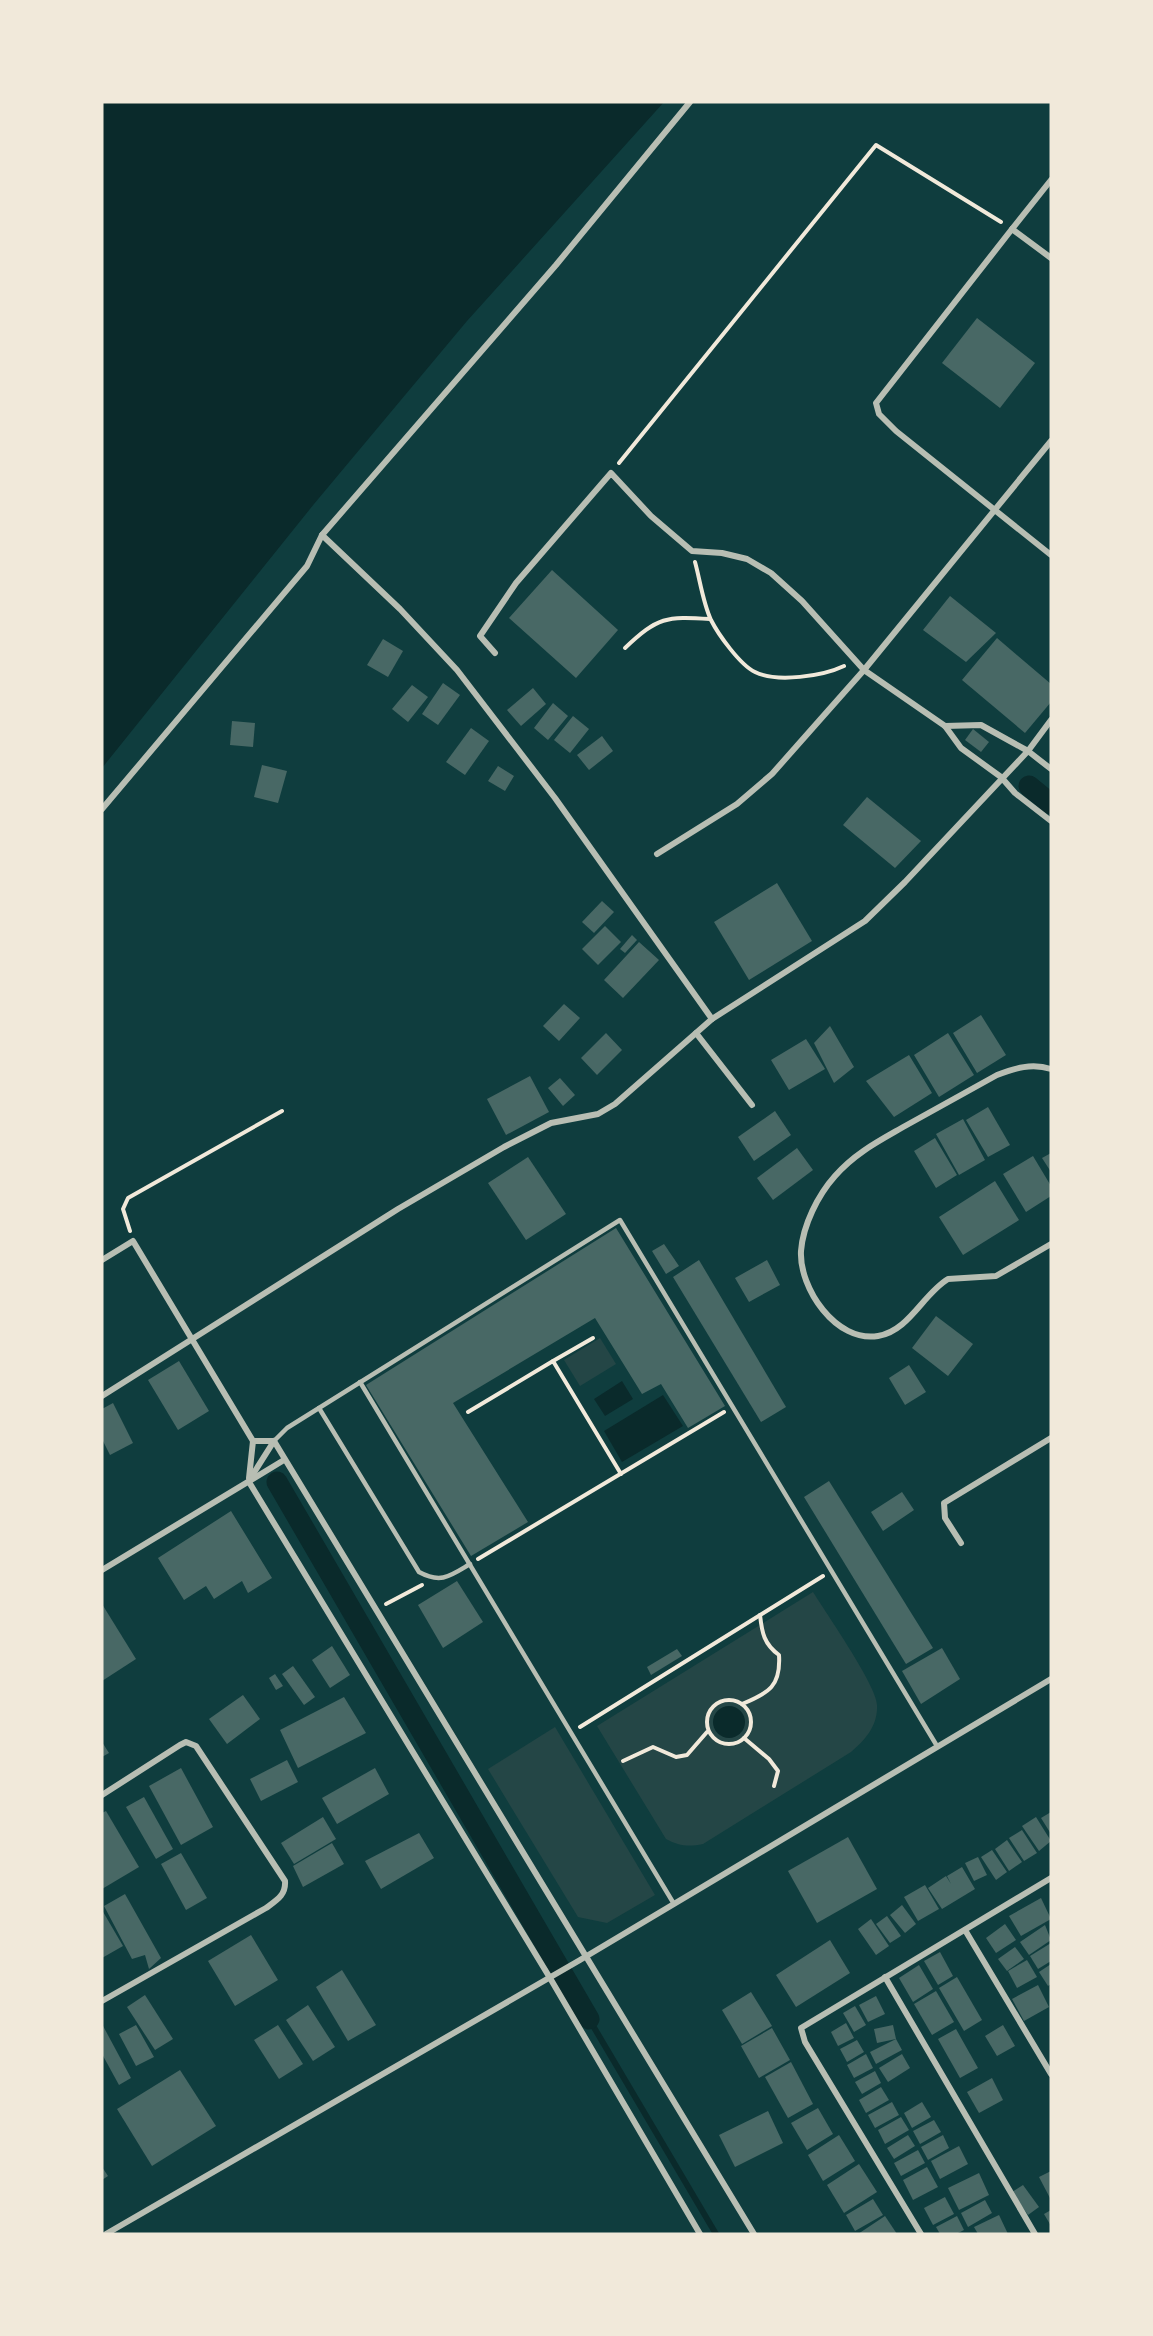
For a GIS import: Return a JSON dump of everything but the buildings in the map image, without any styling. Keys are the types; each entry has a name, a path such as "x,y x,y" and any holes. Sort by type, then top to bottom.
{"street":[{"path":"102,809 307,566 322,535 556,265 690,102"},
{"path":"1051,180 876,402 879,414 891,427 994,512 1051,555"},
{"path":"1012,229 1051,258"},
{"path":"657,854 737,804 772,774 864,670 1051,441"},
{"path":"495,653 480,636 516,583 610,473 651,516 692,551 722,554 747,560 771,573 802,601 864,670 945,726 961,748 1001,777 1015,793 1051,821"},
{"path":"322,535 400,609 457,670 555,798 712,1019"},
{"path":"102,1396 398,1209 504,1147 551,1123 598,1114 635,1088 712,1019 865,921 906,882 1001,777 1028,751 1051,720"},
{"path":"945,726 981,725 1028,751 1051,770"},
{"path":"696,1033 752,1105"},
{"path":"1051,1069 1035,1065 997,1075 866,1148 844,1166 821,1197 811,1216 801,1249 801,1264 819,1303 831,1319 851,1333 879,1336 894,1330 948,1279 981,1279 996,1276 1051,1244"},
{"path":"102,1260 133,1241 194,1339 253,1441 249,1482 553,1976 700,2234"},
{"path":"961,1543 945,1518 944,1503 1051,1438"},
{"path":"253,1441 274,1441"},
{"path":"274,1441 582,1958 754,2234"},
{"path":"249,1482 274,1441"},
{"path":"102,1570 285,1460"},
{"path":"106,2234 468,2022 553,1976 1051,1679"},
{"path":"102,1795 186,1742 196,1746 285,1881 282,1895 266,1908 102,2001"},
{"path":"921,2234 800,2032 804,2025 1051,1878"},
{"path":"965,1930 1051,2074"},
{"path":"885,1977 1035,2234"}],"lane":[{"path":"274,1441 287,1428 620,1220 937,1746"},
{"path":"360,1382 674,1904"},
{"path":"319,1408 419,1572 432,1579 448,1577 470,1564"}],"path":[{"path":"610,473 876,145 1012,229"},
{"path":"692,551 710,619 732,650 755,672 790,678 826,674 856,661"},
{"path":"625,648 648,627 673,616 710,619"},
{"path":"133,1241 123,1209 128,1198 282,1111"},
{"path":"468,1412 592,1338"},
{"path":"553,1361 621,1474"},
{"path":"470,1564 733,1406"},
{"path":"571,1732 832,1571"},
{"path":"375,1611 432,1579"},
{"path":"742,1704 773,1687 780,1672 779,1655 768,1647 762,1635 760,1615"},
{"path":"732,1699 742,1704 751,1713 752,1720 752,1727 744,1738 735,1744 724,1744 714,1740 707,1732 706,1721 712,1708 721,1701 732,1699"},
{"path":"623,1761 653,1747 676,1757 687,1755 707,1732"},
{"path":"744,1738 756,1751 769,1759 778,1771 774,1786"}],"shaded area":[{"path":"102,102 664,102 467,321 314,504 102,768"},
{"path":"600,1338 616,1364 580,1386 564,1360"},
{"path":"622,1381 633,1399 605,1416 594,1399"},
{"path":"663,1395 683,1426 622,1462 604,1431"},
{"path":"813,1592 860,1666 875,1696 877,1713 870,1732 851,1752 703,1844 684,1845 666,1839 597,1726"},
{"path":"729,1706 741,1710 745,1722 741,1734 729,1738 717,1734 713,1722 717,1710"},
{"path":"555,1727 655,1895 607,1923 578,1917 488,1769"}],"waterway":[{"path":"1029,786 1051,804"},
{"path":"277,1482 589,2019"},
{"path":"589,2019 716,2234"}]}
